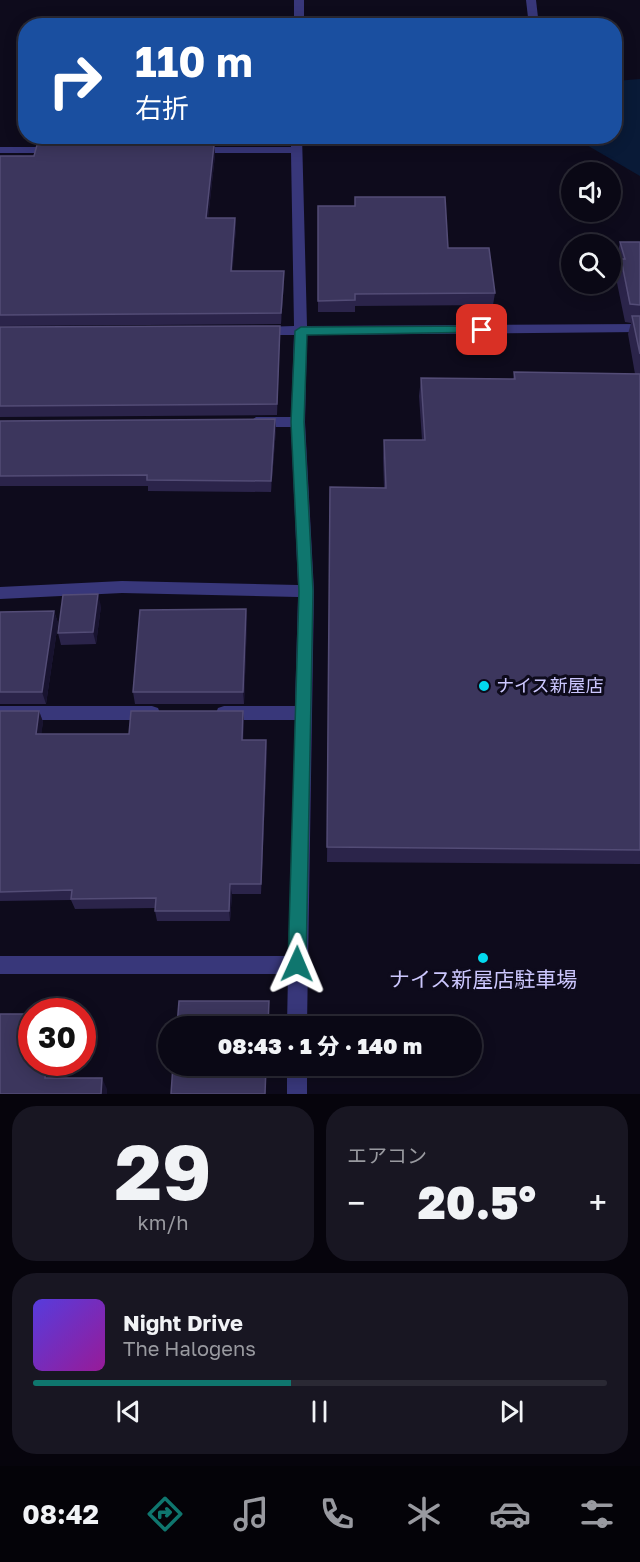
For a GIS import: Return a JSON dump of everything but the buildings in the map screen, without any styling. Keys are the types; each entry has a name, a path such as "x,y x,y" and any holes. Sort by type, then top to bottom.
{"street":[{"path":"299,0 299,18"},
{"path":"531,0 533,18"},
{"path":"296,144 301,331 298,422 306,591 297,1016"},
{"path":"0,150 71,150"},
{"path":"177,150 296,150"},
{"path":"243,331 640,328"},
{"path":"238,423 298,422"},
{"path":"0,592 122,587 306,591"},
{"path":"0,713 174,713"},
{"path":"209,713 302,713"},
{"path":"0,965 297,964"},
{"path":"297,1076 297,1094"}],"water":[{"path":"640,79 640,176 621,165 621,162 616,162 585,144 622,144 622,80"}],"place":[{"name":"ナイス新屋店","path":"484,686"},
{"name":"ナイス新屋店駐車場","path":"483,958"}],"route":[{"path":"297,964 306,591 298,422 301,331 482,330"}]}
